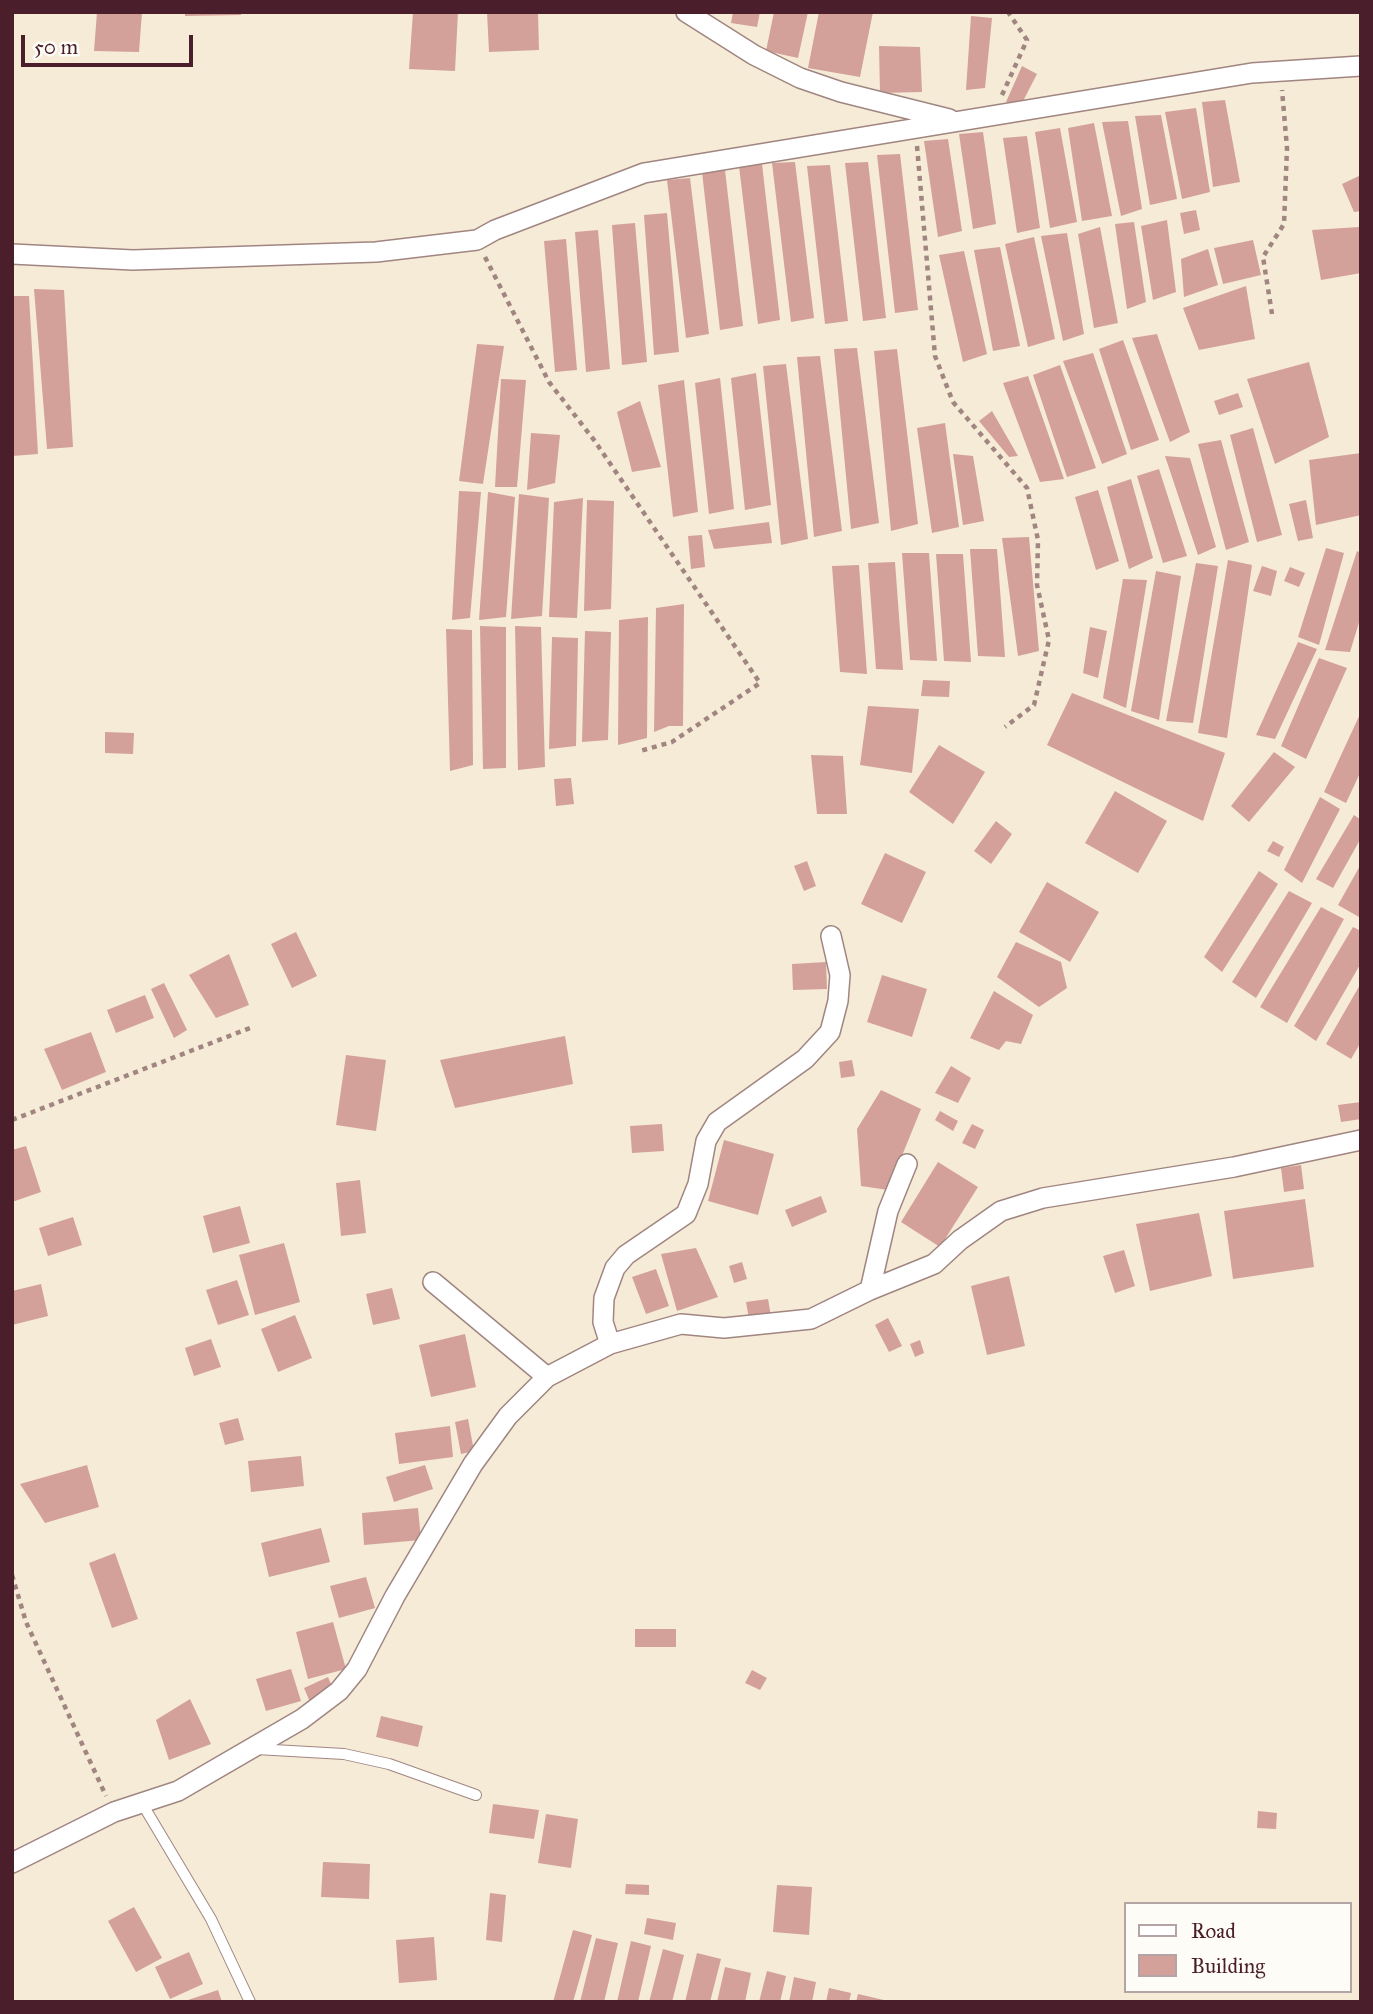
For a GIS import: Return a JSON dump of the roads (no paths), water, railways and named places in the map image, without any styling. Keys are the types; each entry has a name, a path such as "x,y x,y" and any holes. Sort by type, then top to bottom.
{"street":[{"path":"686,12 754,55 800,78 841,92 960,121"},
{"path":"12,254 133,260 376,252 477,240 495,230 644,173 1252,73 1361,66"},
{"path":"610,1344 603,1322 604,1298 615,1268 626,1255 686,1213 698,1184 706,1140 717,1122 806,1059 830,1032 838,1001 840,975 831,936"},
{"path":"12,1863 114,1812 143,1805 178,1791 302,1719 340,1692 357,1670 395,1596 472,1464 508,1416 547,1377 610,1344 681,1324 724,1328 811,1319 870,1290 934,1264 960,1240 1001,1211 1043,1198 1234,1167 1361,1140"},
{"path":"870,1290 888,1211 907,1164"},
{"path":"433,1282 547,1377"}],"lane":[{"path":"251,1749 309,1751 378,1761 434,1777 477,1795"},
{"path":"143,1805 211,1919 250,2002"}]}
